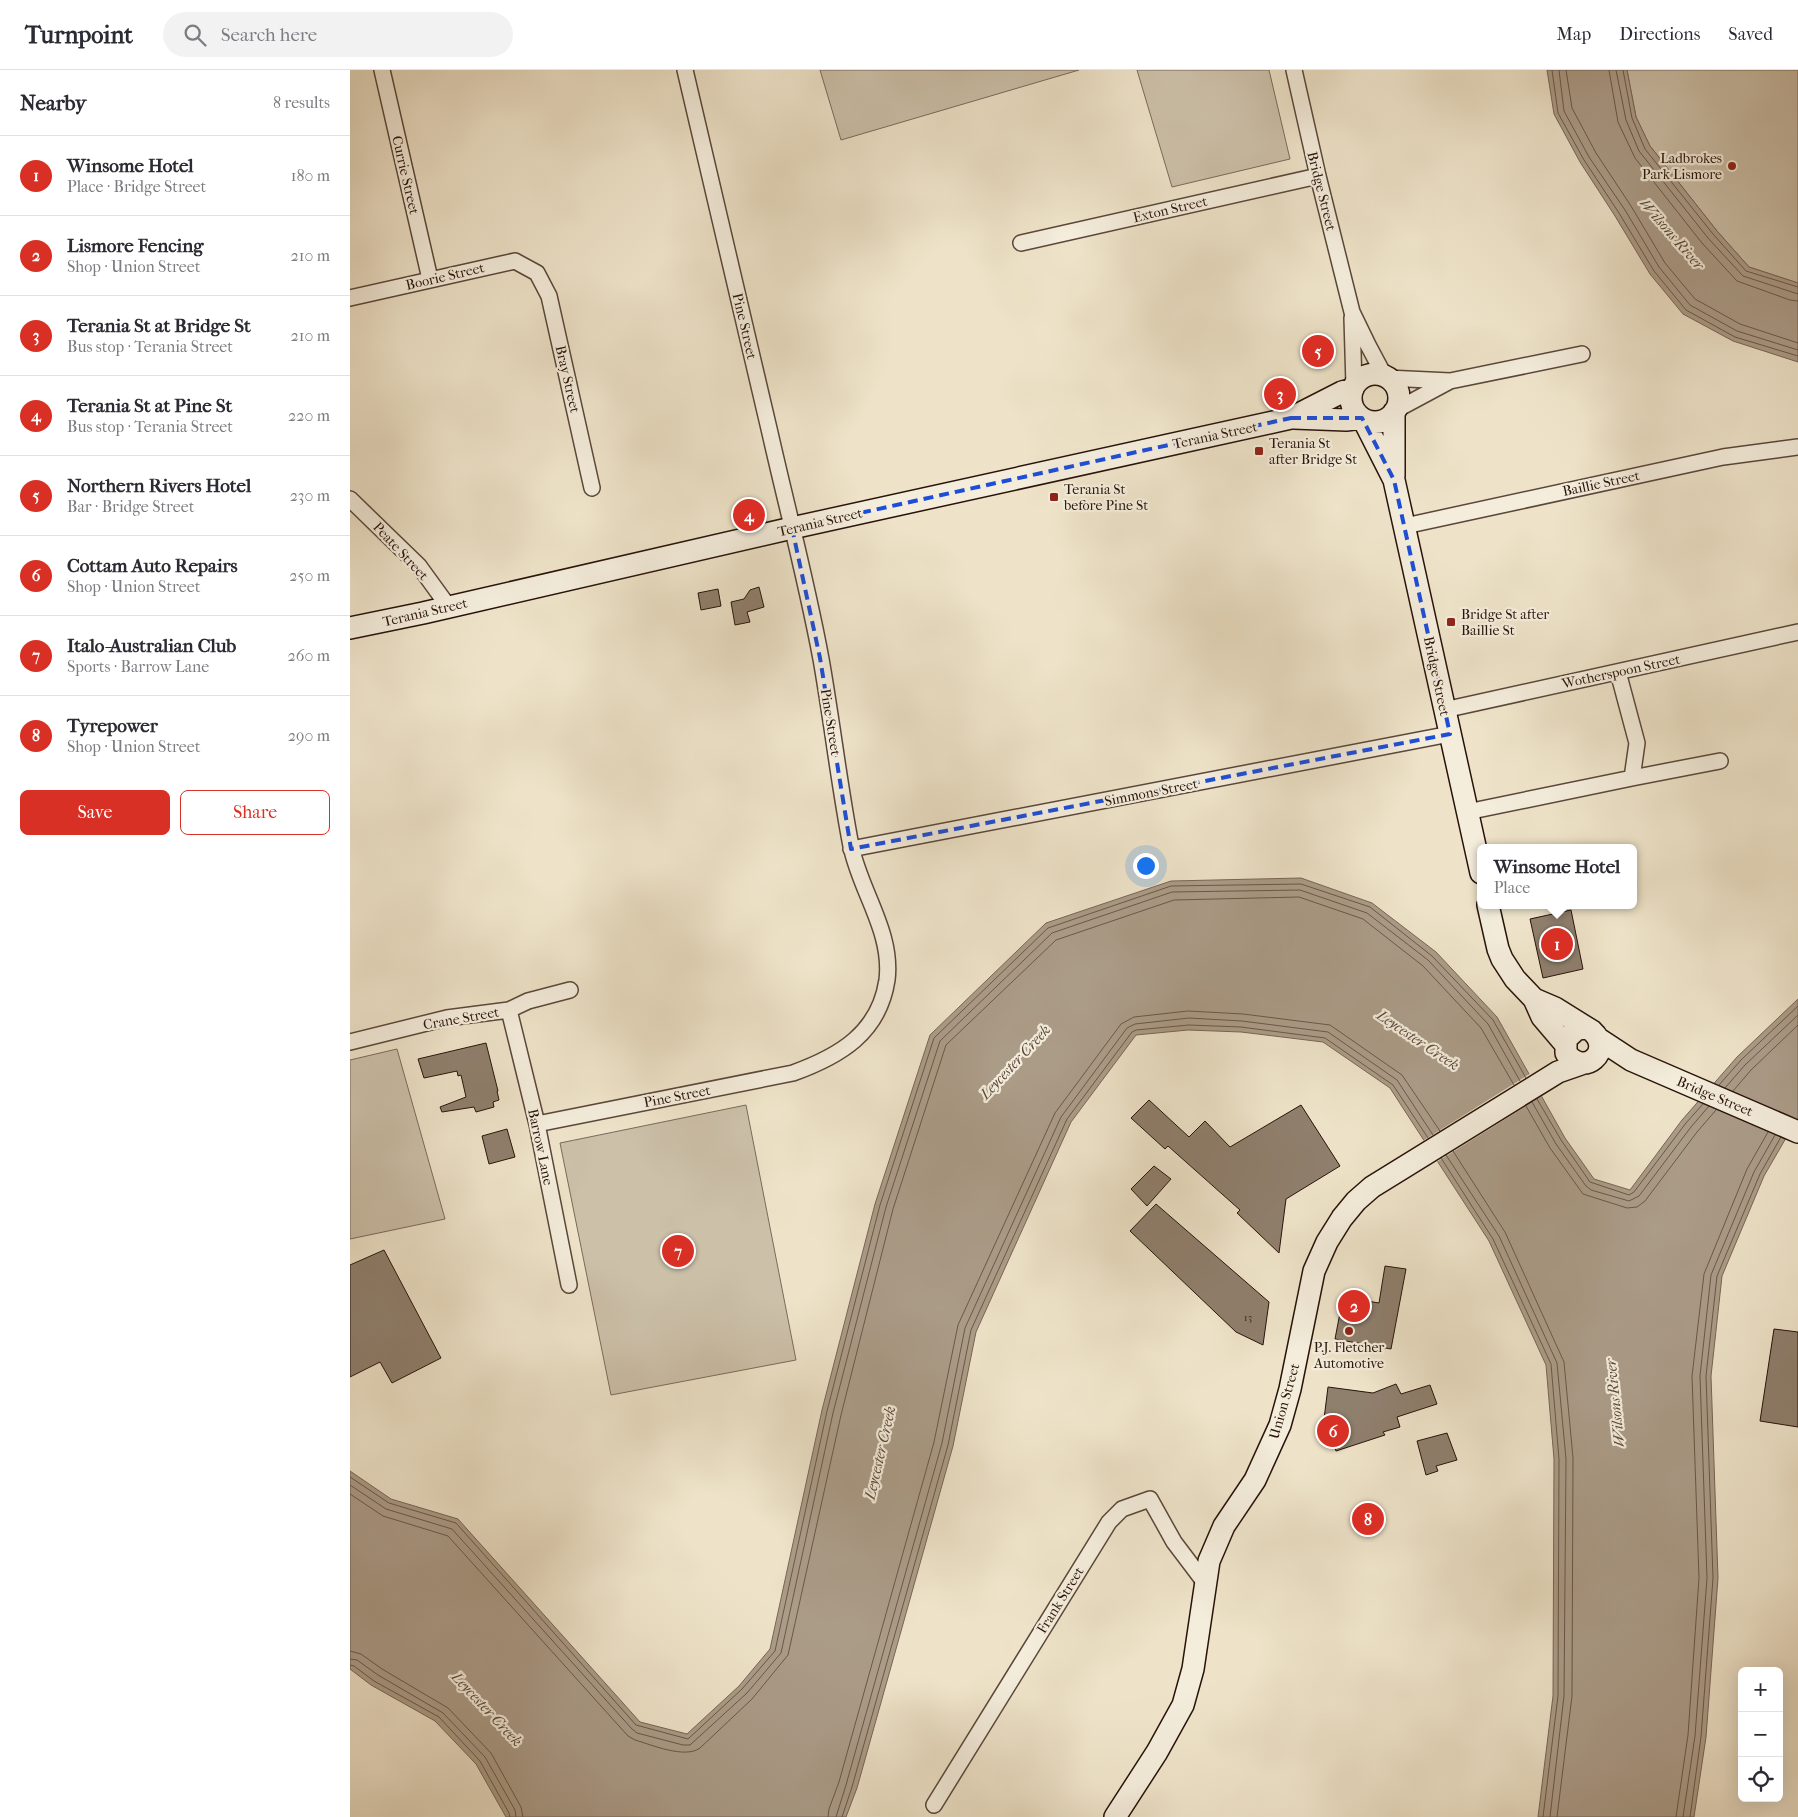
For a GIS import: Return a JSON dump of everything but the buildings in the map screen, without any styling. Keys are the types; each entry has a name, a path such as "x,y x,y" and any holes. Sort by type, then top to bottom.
{"main road":[{"path":"1376,374 1386,377 1397,390 1399,400 1395,411 1380,421 1362,419 1354,410 1352,404 1353,388 1367,375 1376,374"},
{"name":"Terania Street","path":"1291,418 1353,388"},
{"name":"Bridge Street","path":"1394,480 1395,411"},
{"name":"Terania Street","path":"350,628 1291,418 1362,419"},
{"name":"Bridge Street","path":"1362,419 1394,480 1477,856"},
{"name":"Bridge Street","path":"1489,909 1502,959 1515,979 1534,999 1542,1017 1577,1055 1631,1060"},
{"name":"Bridge Street","path":"1534,999 1555,1008 1631,1060 1798,1132"},
{"path":"1577,1055 1566,1039 1572,1031 1582,1028 1593,1034"},
{"name":"Union Street","path":"1115,1817 1157,1752 1183,1705 1193,1669 1209,1561 1216,1541 1232,1512 1255,1480 1280,1425 1290,1389 1314,1271 1327,1242 1342,1218 1356,1201 1372,1187 1558,1072 1577,1055 1596,1058 1600,1049 1593,1034"}],"street":[{"name":"Currie Street","path":"382,70 430,280"},
{"name":"Pine Street","path":"537,1124 793,1073 821,1062 849,1045 870,1026 881,1005 887,979 887,949 852,849 820,658 792,528 685,70"},
{"name":"Bridge Street","path":"1294,70 1352,312 1368,346 1386,377"},
{"name":"Exton Street","path":"1021,243 1318,176"},
{"name":"Boorie Street","path":"350,298 515,260 537,273"},
{"name":"Bray Street","path":"537,273 549,296 592,488"},
{"name":"Bridge Street","path":"1352,312 1353,388"},
{"path":"1386,377 1450,381 1582,354"},
{"path":"1395,411 1450,381"},
{"name":"Baillie Street","path":"1405,526 1723,457 1798,447"},
{"name":"Peate Street","path":"350,499 419,566 448,606"},
{"name":"Wotherspoon Street","path":"1444,710 1798,632"},
{"path":"1618,672 1637,743 1632,778"},
{"name":"Simmons Street","path":"852,849 1450,734"},
{"path":"1467,812 1720,761"},
{"name":"Crane Street","path":"350,1042 447,1018 509,1010 528,1001 570,990"},
{"name":"Barrow Lane","path":"509,1010 537,1124 569,1285"},
{"name":"Frank Street","path":"934,1805 1109,1522 1122,1509 1150,1499 1174,1542 1205,1584"}],"highlighted area":[{"path":"1291,418 1362,418 1394,480 1450,734 851,849 820,658 792,528"}],"shaded area":[{"path":"820,70 1079,70 841,140"},
{"path":"1137,70 1269,70 1290,159 1172,187"},
{"name":"Ladbrokes Park Lismore","path":"1627,70 1798,70 1798,283 1749,267 1717,231 1650,146 1636,117"},
{"path":"397,1049 445,1219 350,1239 350,1060"},
{"path":"746,1105 796,1360 611,1395 560,1143"}],"water":[{"name":"Wilsons River","path":"1547,70 1627,70 1636,117 1650,146 1717,231 1749,267 1798,283 1798,362 1733,341 1683,314 1650,274 1580,162 1554,114"},
{"path":"1301,878 1372,903 1436,952 1497,1017 1565,1138 1594,1179 1630,1190 1682,1120 1737,1057 1798,999 1798,1123 1786,1138 1764,1176 1722,1276 1711,1376 1718,1578 1706,1737 1694,1817 1538,1817 1553,1696 1554,1459 1546,1365 1489,1241 1390,1088 1323,1042 1241,1032 1188,1030 1136,1035 1071,1122 976,1332 953,1446 857,1788 846,1817 506,1817 476,1764 435,1721 371,1685 350,1669 350,1471 391,1499 458,1519 640,1722 687,1734 739,1686 770,1649 822,1410 875,1204 930,1035 1046,923 1171,881"}],"pier":[{"path":"1531,1073 1544,1095 1435,1163 1421,1142"}],"place":[{"name":"Ladbrokes Park Lismore","path":"1732,166"},
{"name":"Northern Rivers Hotel","path":"1318,351"},
{"name":"Terania St at Bridge St","path":"1280,394"},
{"name":"Terania St after Bridge St","path":"1259,451"},
{"name":"Terania St before Pine St","path":"1054,497"},
{"name":"Terania St at Pine St","path":"749,515"},
{"name":"Bridge St after Baillie St","path":"1451,622"},
{"name":"Winsome Hotel","path":"1557,944"},
{"name":"Italo-Australian Club","path":"678,1251"},
{"name":"Lismore Fencing","path":"1354,1306"},
{"name":"P.J. Fletcher Automotive","path":"1349,1331"},
{"name":"Cottam Auto Repairs","path":"1333,1431"},
{"name":"Tyrepower","path":"1368,1519"}],"water label":[{"name":"Leycester Creek","path":"1418,1040"},
{"name":"Leycester Creek","path":"1015,1062"},
{"name":"Leycester Creek","path":"880,1453"},
{"name":"Leycester Creek","path":"487,1709"}]}
